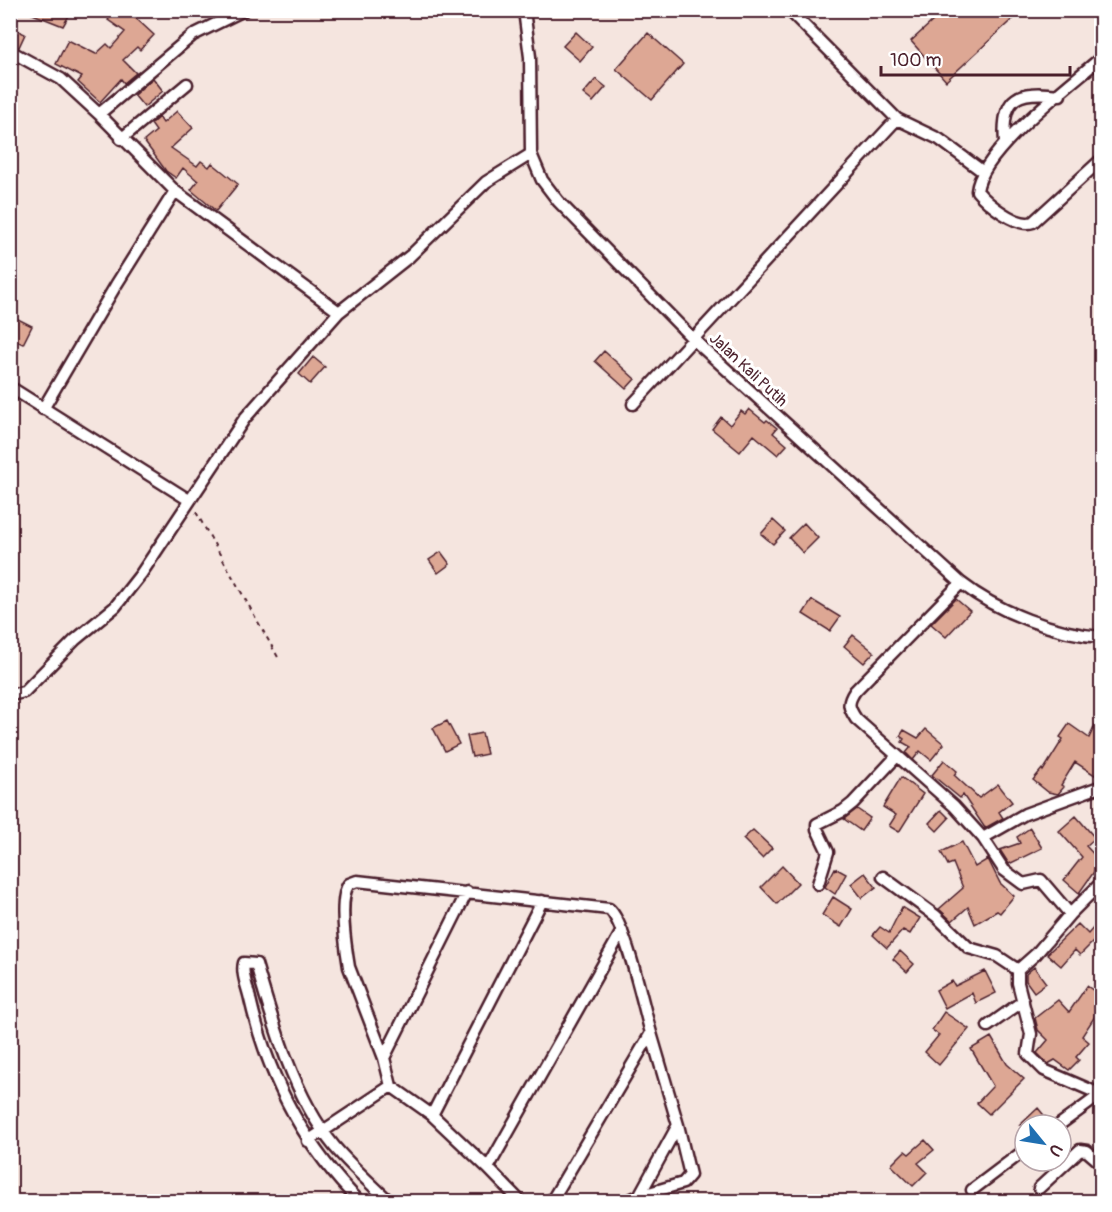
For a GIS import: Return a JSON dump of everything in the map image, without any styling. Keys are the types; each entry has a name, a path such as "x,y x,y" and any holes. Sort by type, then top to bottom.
{"street":[{"path":"99,114 194,35 244,10"},
{"name":"Jalan Kali Putih","path":"524,10 530,57 531,154 542,180 558,201 693,339 961,584 1011,613 1101,638"},
{"path":"789,10 897,119 939,139 982,171"},
{"path":"10,51 61,79 175,191 339,312"},
{"path":"1101,57 1005,142 982,171 977,190 982,197 1017,221 1027,224 1101,159"},
{"path":"122,139 187,84"},
{"path":"1005,142 1006,112 1011,102 1025,93 1060,95"},
{"path":"633,404 897,119"},
{"path":"10,695 24,692 75,640 115,606 141,574 245,418 339,312 410,256 486,182 531,154"},
{"path":"43,409 175,191"},
{"path":"10,387 189,500"},
{"path":"961,584 849,700 849,708 856,719 954,806 983,838 1004,870 1023,884 1041,880 1070,914"},
{"path":"818,884 828,852 817,829 818,824 853,803 897,756"},
{"path":"983,838 1025,814 1101,786"},
{"path":"883,877 936,916 969,948 997,956 1018,970"},
{"path":"521,1202 489,1168 432,1115 391,1086 384,1058 349,967 345,940 345,888 357,881 609,909 615,914 622,931 678,1125 690,1175 683,1183 625,1202"},
{"path":"1101,882 1018,970 1018,983 1031,1034 1027,1048 1032,1060 1044,1070 1101,1095"},
{"path":"384,1058 467,892"},
{"path":"432,1115 542,901"},
{"path":"489,1168 622,931"},
{"path":"360,1202 308,1141 271,1069 257,1029 244,963 256,964 289,1067 324,1131 355,1169 390,1202"},
{"path":"988,1026 1023,1001"},
{"path":"551,1202 651,1033"},
{"path":"308,1141 391,1086"},
{"path":"1073,1115 1101,1095"},
{"path":"639,1196 678,1125"},
{"path":"1040,1188 1080,1150 1087,1151 1101,1164"},
{"path":"972,1190 1013,1159"}],"path":[{"path":"189,500 279,658"}],"building":[{"path":"65,10 70,14 63,26 25,11"},
{"path":"115,10 127,10 154,35 140,50 137,47 123,60 136,73 124,83 121,79 100,102 78,82 82,77 56,64 68,40 96,54 107,44 111,48 125,32 108,20"},
{"path":"945,10 1022,10 946,81 911,41"},
{"path":"10,27 25,34 19,47 10,44"},
{"path":"576,32 592,47 580,61 563,46"},
{"path":"648,33 683,64 652,100 616,69"},
{"path":"153,78 163,91 144,107 134,95"},
{"path":"596,79 606,87 593,102 583,94"},
{"path":"177,111 193,128 171,148 197,166 201,161 209,167 212,163 238,184 216,211 191,190 198,181 183,168 176,178 166,171 144,141 156,131 151,124 159,117 163,123"},
{"path":"10,315 32,326 23,344 10,338"},
{"path":"604,351 635,379 626,389 595,361"},
{"path":"313,357 325,367 310,384 299,374"},
{"path":"749,409 777,428 773,433 787,445 778,455 754,435 740,452 712,429 721,417 730,425 741,411 745,414"},
{"path":"773,520 785,531 773,544 761,534"},
{"path":"804,523 818,538 803,553 789,538"},
{"path":"441,552 450,564 438,573 429,560"},
{"path":"956,599 970,611 946,637 931,624"},
{"path":"812,600 840,617 830,631 803,614"},
{"path":"853,635 874,652 864,663 844,646"},
{"path":"1101,713 1101,779 1075,762 1061,785 1064,787 1058,794 1048,792 1033,780 1042,769 1043,771 1063,739 1060,737 1069,724 1089,738"},
{"path":"447,721 459,744 445,751 433,728"},
{"path":"926,729 944,744 931,760 920,751 913,760 906,753 911,747 902,742 904,739 900,736 904,730 918,738"},
{"path":"482,733 487,754 472,757 467,736"},
{"path":"944,760 957,771 954,775 979,798 998,784 1012,802 999,812 1003,818 985,828 963,795 960,798 932,775"},
{"path":"901,777 923,794 899,832 889,826 896,815 883,807"},
{"path":"857,809 870,818 861,831 844,819"},
{"path":"941,810 949,818 937,831 929,823"},
{"path":"1076,816 1095,838 1086,846 1101,862 1079,893 1064,880 1082,857 1059,831"},
{"path":"1030,828 1042,848 1009,864 1000,850 1020,843 1017,837"},
{"path":"753,830 772,848 762,858 743,839"},
{"path":"962,842 975,867 988,859 1000,883 1014,896 1000,913 997,911 975,924 968,907 952,921 939,909 963,888 953,863 948,865 941,852"},
{"path":"782,866 798,883 777,904 761,887"},
{"path":"835,868 846,874 835,894 825,887"},
{"path":"865,873 876,887 862,898 851,884"},
{"path":"833,897 852,909 841,927 822,915"},
{"path":"902,907 920,918 910,934 903,930 887,948 873,935 880,927 889,933"},
{"path":"1101,919 1101,944 1096,939 1080,955 1075,950 1061,966 1047,954 1078,924 1088,934"},
{"path":"900,951 914,964 907,972 893,959"},
{"path":"1034,967 1046,983 1034,992 1026,981 1026,974"},
{"path":"985,971 996,993 976,1003 972,993 945,1008 936,990 952,981 955,986"},
{"path":"1087,986 1101,996 1101,1007 1082,1036 1089,1042 1076,1057 1079,1060 1069,1070 1055,1060 1048,1064 1037,1053 1048,1040 1038,1030 1035,1018 1058,1000 1069,1012"},
{"path":"944,1012 969,1029 939,1065 925,1052 939,1035 932,1030"},
{"path":"991,1037 1007,1064 1024,1079 989,1114 977,1103 993,1086 971,1049"},
{"path":"1038,1108 1042,1113 1033,1113"},
{"path":"925,1140 934,1150 918,1163 927,1172 913,1186 891,1165 905,1151 909,1154"}]}
